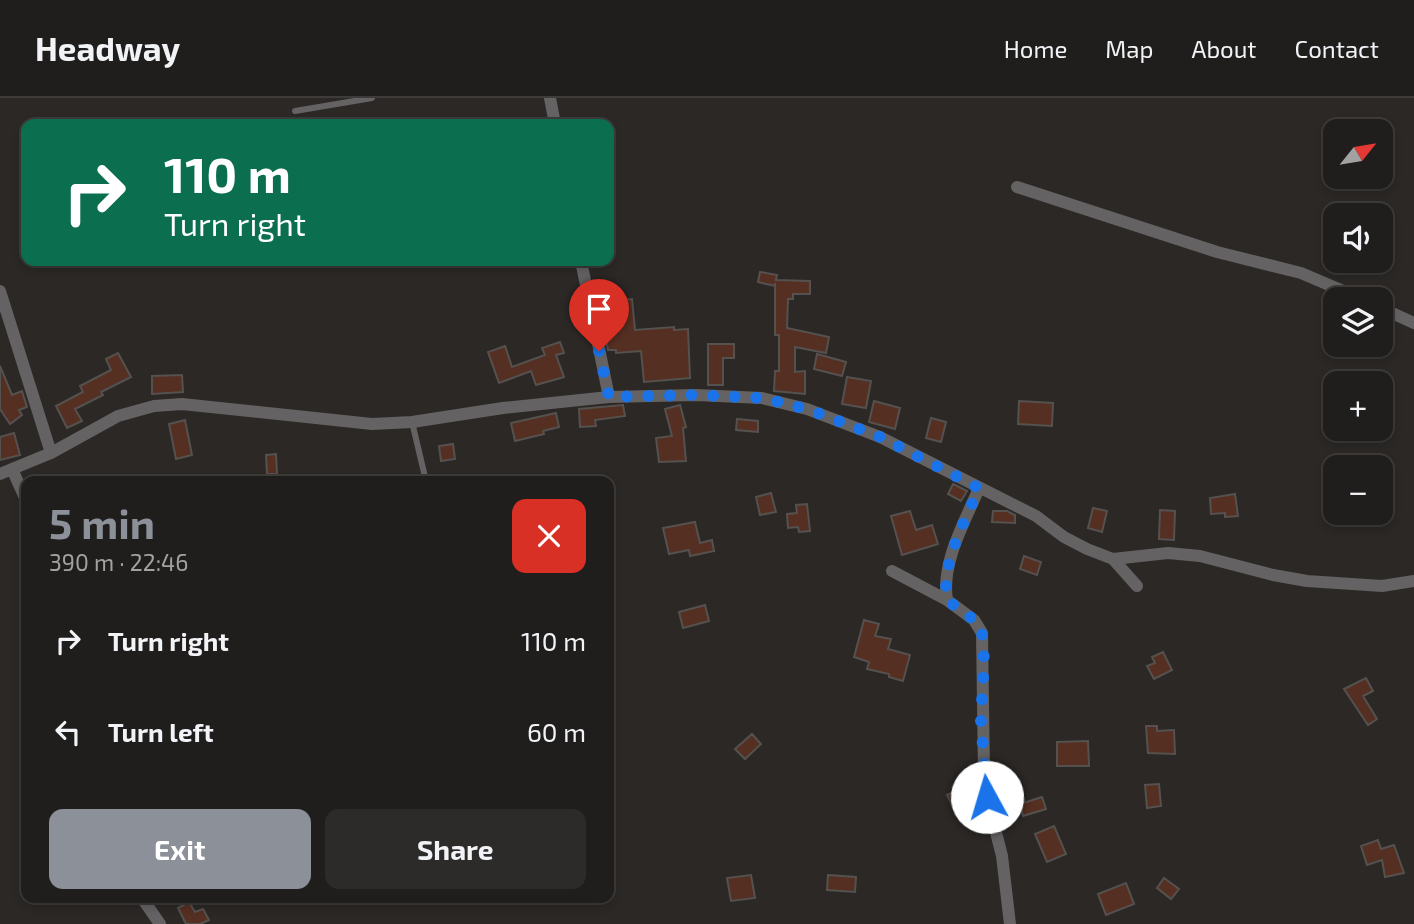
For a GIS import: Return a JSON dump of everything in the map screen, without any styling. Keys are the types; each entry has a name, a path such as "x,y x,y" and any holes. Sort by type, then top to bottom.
{"street":[{"path":"550,98 554,119"},
{"path":"1017,187 1217,252 1301,273 1334,287"},
{"path":"582,266 609,397"},
{"path":"0,291 51,453"},
{"path":"1393,313 1414,323"},
{"path":"21,493 6,471 51,453 118,416 154,406 182,404 372,424 412,422 503,408 609,397 696,395 762,398 807,409 880,437 1036,516 1064,537 1112,559 1138,586"},
{"path":"947,600 946,575 950,559 979,488"},
{"path":"1112,559 1168,553 1200,556 1273,575 1307,580 1382,586 1414,582"},
{"path":"892,571 947,600 974,620 982,632 984,660 981,721 984,773 987,797 1002,856 1010,924"},
{"path":"145,903 160,924"}],"lane":[{"path":"295,111 372,98"},
{"path":"412,422 425,476"}],"building":[{"path":"760,272 777,275 776,280 810,281 810,294 793,294 793,299 788,299 787,328 829,337 826,353 795,347 795,372 805,371 805,394 774,391 775,371 779,371 779,335 775,335 775,286 758,282"},
{"path":"632,299 635,330 674,327 674,330 688,329 690,378 644,382 641,351 616,353 616,350 608,350 601,313 603,306"},
{"path":"560,342 564,353 556,355 564,377 536,385 531,371 499,383 488,352 505,346 512,367 545,355 542,348"},
{"path":"708,344 734,344 734,358 723,358 723,385 708,385"},
{"path":"118,353 131,377 75,409 82,421 67,428 56,406 83,392 80,386 111,370 106,359"},
{"path":"817,354 846,362 842,376 814,369"},
{"path":"0,366 12,395 22,391 27,407 19,410 22,415 10,424 0,409"},
{"path":"182,375 183,392 152,394 152,376"},
{"path":"847,377 871,381 866,408 842,404"},
{"path":"874,401 900,408 895,429 869,422"},
{"path":"1019,401 1053,403 1052,426 1018,424"},
{"path":"623,405 625,416 595,420 596,426 580,427 579,409"},
{"path":"680,405 686,427 683,428 686,461 659,462 656,438 672,436 665,409"},
{"path":"556,413 559,427 543,431 544,434 515,441 511,423"},
{"path":"931,418 946,422 941,442 926,438"},
{"path":"737,419 758,421 758,432 736,430"},
{"path":"185,420 192,455 176,459 169,424"},
{"path":"14,433 20,455 0,460 0,437"},
{"path":"453,444 455,459 441,461 439,446"},
{"path":"276,454 277,474 267,474 266,455"},
{"path":"953,484 967,491 961,501 948,494"},
{"path":"771,493 776,512 760,515 756,497"},
{"path":"1235,494 1238,516 1211,514 1210,498"},
{"path":"807,504 810,531 799,532 798,527 788,528 787,514 797,513 796,505"},
{"path":"1093,508 1107,511 1102,532 1088,528"},
{"path":"1160,510 1175,511 1174,540 1159,539"},
{"path":"910,511 916,530 932,525 938,544 902,555 891,516"},
{"path":"993,511 1007,511 1015,515 1015,523 992,522"},
{"path":"695,522 700,543 712,540 714,551 690,556 689,550 669,554 663,528"},
{"path":"1024,556 1041,562 1037,575 1020,569"},
{"path":"705,605 709,621 683,628 679,612"},
{"path":"864,620 879,624 875,636 891,639 888,649 910,655 903,681 889,677 889,674 867,669 869,662 854,657"},
{"path":"1163,652 1172,670 1154,679 1147,666 1155,663 1152,657"},
{"path":"1366,678 1373,691 1363,696 1377,719 1368,725 1344,689"},
{"path":"1146,726 1157,726 1157,731 1174,730 1175,754 1148,753"},
{"path":"752,734 761,744 745,759 735,749"},
{"path":"1088,741 1089,766 1057,766 1057,742"},
{"path":"1159,784 1161,806 1147,808 1145,785"},
{"path":"966,785 974,799 954,809 947,795"},
{"path":"1042,797 1046,809 1023,816 1020,804"},
{"path":"1054,826 1066,854 1047,862 1035,834"},
{"path":"1378,840 1381,849 1394,845 1404,873 1385,877 1382,860 1367,865 1361,846"},
{"path":"751,875 755,898 731,901 727,878"},
{"path":"828,875 856,877 855,892 827,890"},
{"path":"1164,878 1179,889 1171,899 1157,888"},
{"path":"1126,883 1134,904 1106,915 1098,894"},
{"path":"190,903 195,912 203,909 209,920 200,924 186,924 178,908"}],"route":[{"path":"599,351 609,397 696,395 762,398 807,409 880,437 979,488 950,559 945,591 947,600 965,611 982,632 984,660 981,721 987,797"}]}
